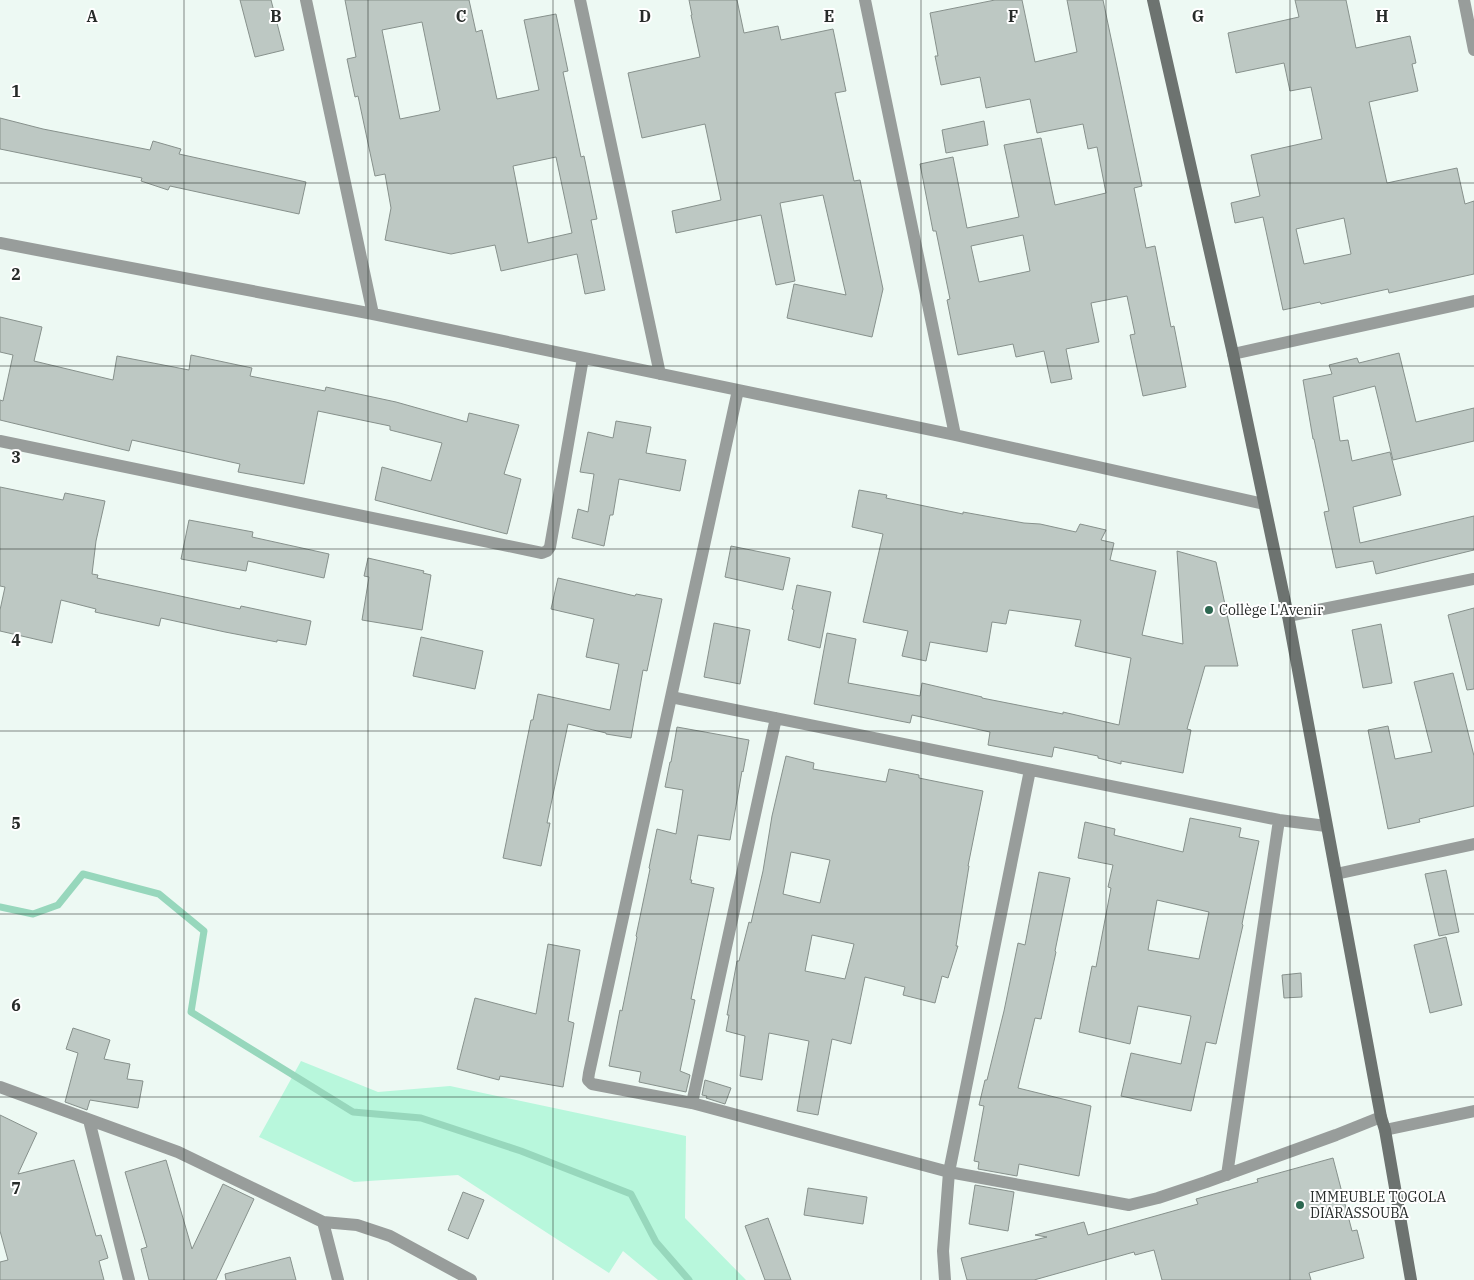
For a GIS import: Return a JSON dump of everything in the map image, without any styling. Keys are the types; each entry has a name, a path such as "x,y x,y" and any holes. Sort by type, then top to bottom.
{"street":[{"path":"306,0 373,314"},
{"path":"580,0 660,374"},
{"path":"865,0 955,435"},
{"path":"1153,0 1234,354 1288,616 1326,826 1385,1130 1411,1280"},
{"path":"1464,0 1472,30 1474,50"},
{"path":"0,243 373,314 955,435 1264,504"},
{"path":"1234,354 1474,301"},
{"path":"0,441 542,553 550,547 584,358"},
{"path":"738,390 588,1080 592,1084 692,1104 949,1172 1128,1205 1158,1198 1227,1175 1381,1117"},
{"path":"1288,616 1474,579"},
{"path":"671,697 1279,820 1326,826"},
{"path":"692,1104 776,718"},
{"path":"945,1280 943,1251 949,1172 1030,770"},
{"path":"1227,1175 1279,820"},
{"path":"1336,874 1474,844"},
{"path":"0,1087 178,1152 323,1222 357,1225 390,1236 471,1280"},
{"path":"1385,1130 1474,1111"},
{"path":"89,1120 129,1280"},
{"path":"323,1222 338,1280"}],"green space":[{"path":"301,1061 378,1092 450,1086 686,1136 685,1218 746,1280 658,1280 623,1251 609,1273 458,1175 354,1182 259,1137"}],"building":[{"path":"240,0 271,0 284,50 255,57"},
{"path":"345,0 469,0 476,32 482,30 497,99 539,90 524,20 556,14 568,71 563,72 581,157 584,156 597,219 591,220 605,290 585,294 577,254 501,271 495,245 451,254 385,240 391,208 385,174 375,176 358,96 355,97 347,59 356,57","holes":["422,22 440,110 400,119 382,30","556,157 572,233 528,243 513,166"]},
{"path":"689,0 737,0 744,33 778,26 781,40 833,29 846,91 835,93 854,181 860,180 883,289 872,337 787,318 794,284 846,295 823,195 780,203 795,281 776,285 761,215 676,233 672,211 721,200 705,124 642,138 628,73 700,57"},
{"path":"995,0 1022,0 1035,62 1077,52 1067,0 1103,0 1142,186 1134,188 1146,248 1155,246 1171,327 1174,326 1186,387 1143,396 1130,335 1135,334 1127,296 1091,303 1099,342 1066,349 1072,379 1051,383 1044,351 1016,357 1013,344 958,355 947,300 950,299 936,231 933,231 920,164 953,157 967,228 1019,217 1004,145 1041,138 1055,205 1106,193 1097,147 1088,149 1083,124 1037,133 1030,99 986,108 980,77 941,85 935,56 938,56 930,13","holes":["1023,235 1030,271 979,282 971,246"]},
{"path":"1295,0 1346,0 1356,48 1410,36 1416,63 1412,64 1418,91 1369,102 1387,183 1457,168 1465,204 1474,201 1474,274 1389,293 1388,289 1321,304 1320,302 1283,310 1263,217 1235,223 1231,203 1260,196 1251,155 1322,139 1311,87 1290,91 1284,63 1236,73 1228,33 1299,17","holes":["1344,218 1351,254 1304,264 1296,229"]},
{"path":"0,118 43,129 150,150 153,141 181,149 179,154 306,182 299,214 170,186 168,190 141,181 142,178 0,149"},
{"path":"984,121 988,145 946,153 942,130"},
{"path":"0,317 42,327 34,361 113,380 117,356 189,370 191,355 252,368 250,376 325,391 326,387 396,402 467,422 469,413 519,425 504,474 521,479 507,534 375,500 382,467 431,481 442,443 390,430 390,426 318,411 304,484 238,472 240,464 132,440 129,451 0,420 0,400 3,401 13,355 0,352"},
{"path":"1399,353 1416,422 1474,408 1474,441 1393,460 1375,386 1333,397 1340,441 1348,440 1352,461 1390,452 1401,495 1353,507 1360,543 1474,516 1474,550 1376,574 1373,561 1336,568 1324,512 1329,511 1313,439 1303,380 1332,374 1329,365 1357,358 1359,363"},
{"path":"616,421 651,427 646,453 686,460 680,491 619,479 613,515 610,515 604,546 572,538 578,509 588,512 594,474 580,472 588,432 613,438"},
{"path":"0,487 63,500 65,493 105,501 96,541 92,574 98,575 97,578 240,609 241,606 311,621 306,645 277,640 277,642 161,618 159,626 95,612 96,609 61,600 52,643 0,631 0,610 5,587 0,586"},
{"path":"859,490 887,495 886,498 963,514 963,512 1040,524 1076,532 1080,524 1106,530 1101,540 1114,543 1110,560 1156,571 1142,635 1183,644 1177,551 1216,562 1238,666 1205,666 1187,729 1191,730 1183,773 1121,761 1121,764 1098,758 1098,756 1054,747 1052,757 988,745 990,732 912,715 910,723 814,704 827,633 856,639 848,683 920,696 922,683 982,698 1063,714 1063,712 1119,725 1131,658 1075,646 1081,620 1009,610 1006,624 992,622 987,652 930,642 926,661 902,656 908,631 863,622 883,534 852,527"},
{"path":"189,520 253,532 252,537 329,554 324,578 248,561 246,571 181,559"},
{"path":"731,546 790,558 783,590 725,577"},
{"path":"368,558 424,571 423,573 431,575 422,630 362,620 369,577 364,576"},
{"path":"558,578 635,596 636,594 662,599 647,671 643,670 631,738 606,734 568,724 547,823 550,823 541,866 503,858 538,694 610,710 619,664 586,657 594,619 551,609"},
{"path":"797,585 831,592 820,648 788,640"},
{"path":"1474,608 1474,689 1467,690 1448,615"},
{"path":"714,623 750,630 740,684 704,677"},
{"path":"1381,624 1392,683 1363,688 1352,630"},
{"path":"421,637 483,651 475,689 413,676"},
{"path":"1453,673 1474,756 1474,806 1419,819 1420,822 1388,829 1368,730 1388,726 1395,759 1432,752 1414,682"},
{"path":"677,727 749,740 730,840 698,835 690,880 692,880 691,883 714,888 691,999 695,1000 680,1071 690,1075 686,1092 639,1082 641,1072 609,1066 637,937 657,829 676,834 683,790 665,787"},
{"path":"786,756 814,763 813,769 886,782 889,769 919,775 919,778 983,791 968,866 956,946 958,946 948,978 942,976 935,1003 903,995 905,987 865,977 851,1044 832,1039 818,1115 797,1111 809,1041 769,1033 762,1080 740,1076 745,1036 726,1031 737,961 739,961 749,922 751,923 763,871 772,816","holes":["791,852 830,860 820,903 783,894","812,935 854,944 845,979 805,971"]},
{"path":"1190,818 1241,828 1239,837 1259,841 1243,925 1216,1044 1206,1042 1191,1111 1121,1096 1131,1053 1181,1064 1191,1016 1138,1006 1130,1044 1079,1032 1092,966 1096,967 1111,888 1108,887 1113,865 1078,858 1085,822 1115,829 1114,835 1183,852","holes":["1157,900 1209,912 1199,959 1148,950"]},
{"path":"1446,870 1459,932 1439,936 1425,874"},
{"path":"1039,872 1070,878 1041,1019 1035,1018 1018,1088 1091,1106 1079,1176 1019,1164 1017,1176 978,1169 979,1162 974,1161 984,1106 979,1105 1004,1011 1018,943 1025,945"},
{"path":"1446,937 1462,1005 1430,1013 1414,945"},
{"path":"548,944 580,950 568,1021 574,1023 563,1087 500,1076 499,1080 457,1069 475,998 536,1014"},
{"path":"1301,973 1302,997 1284,998 1282,975"},
{"path":"73,1028 110,1040 104,1059 130,1064 127,1079 143,1081 138,1108 90,1100 87,1110 65,1102 78,1053 66,1049"},
{"path":"705,1080 731,1088 725,1104 702,1095"},
{"path":"0,1115 37,1133 18,1174 74,1160 96,1236 101,1235 108,1258 99,1261 104,1280 0,1280 0,1262 8,1260 0,1231"},
{"path":"1333,1158 1352,1231 1357,1230 1364,1258 1309,1273 1311,1280 1162,1280 1154,1250 1135,1255 1134,1252 1034,1280 967,1280 961,1258 1047,1237 1035,1235 1084,1222 1088,1235 1198,1204 1196,1199 1258,1182 1257,1179"},
{"path":"166,1160 192,1249 223,1184 254,1199 216,1280 149,1280 141,1249 147,1247 125,1172"},
{"path":"975,1185 1014,1192 1008,1231 969,1224"},
{"path":"808,1188 867,1197 863,1224 804,1215"},
{"path":"463,1192 484,1200 468,1239 448,1230"},
{"path":"768,1218 791,1280 765,1280 745,1226"},
{"path":"290,1257 296,1280 226,1280 225,1274"}],"waterway":[{"path":"0,907 33,914 58,905 83,874 159,894 204,931 191,1012 353,1112 421,1118 521,1151 631,1194 656,1242 689,1280"}],"place":[{"name":"Collège L'Avenir","path":"1209,610"},
{"name":"IMMEUBLE TOGOLA DIARASSOUBA","path":"1300,1205"}]}
